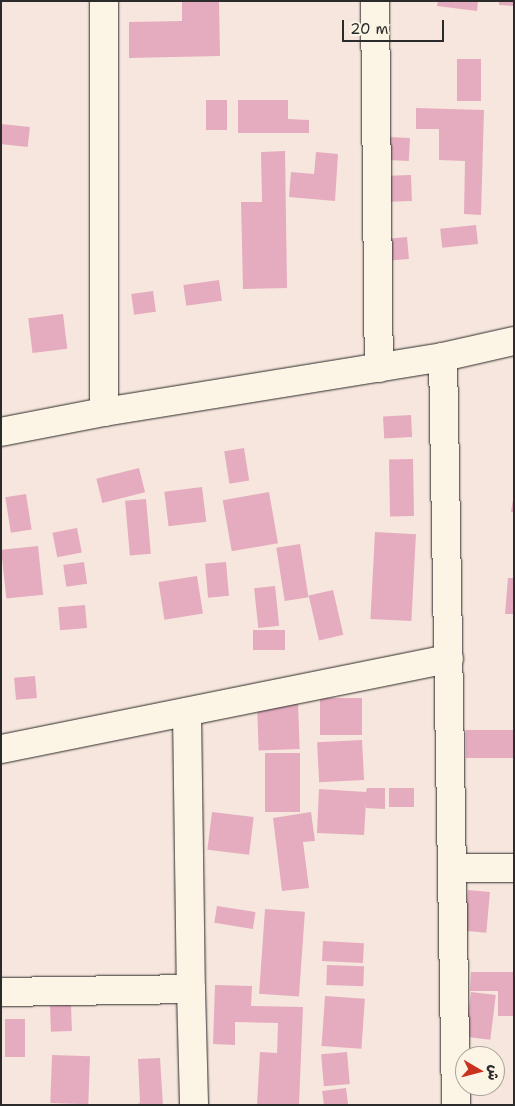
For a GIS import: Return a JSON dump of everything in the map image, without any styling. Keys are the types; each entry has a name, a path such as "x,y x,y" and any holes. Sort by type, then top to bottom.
{"street":[{"path":"104,1 104,412"},
{"path":"375,1 379,368"},
{"path":"1,432 104,412 379,368 514,341"},
{"path":"443,356 456,1105"},
{"path":"1,749 449,658"},
{"path":"187,712 194,1105"},
{"path":"452,868 514,868"},
{"path":"1,992 191,990"}],"building":[{"path":"182,1 219,1 220,56 129,58 129,22 182,21"},
{"path":"438,1 478,1 477,11 437,6"},
{"path":"499,1 514,1 514,6 499,5"},
{"path":"457,59 481,59 481,101 457,101"},
{"path":"206,100 227,100 227,130 206,130"},
{"path":"238,100 288,100 288,119 309,120 309,133 238,133"},
{"path":"416,108 484,110 481,215 464,214 465,161 439,160 439,129 416,129"},
{"path":"1,124 30,127 28,147 1,144"},
{"path":"390,137 410,138 409,161 389,160"},
{"path":"285,151 287,288 243,289 241,202 262,202 261,152"},
{"path":"316,152 338,154 335,201 289,197 291,172 314,174"},
{"path":"411,175 412,201 389,202 388,176"},
{"path":"476,225 478,244 442,248 440,229"},
{"path":"407,237 409,259 384,261 382,239"},
{"path":"219,280 222,301 186,306 183,285"},
{"path":"153,291 156,312 134,315 131,294"},
{"path":"63,314 67,349 33,353 28,318"},
{"path":"411,415 412,437 384,438 383,416"},
{"path":"244,448 249,481 229,484 224,451"},
{"path":"389,459 413,459 414,516 390,516"},
{"path":"139,468 145,492 102,503 96,479"},
{"path":"202,487 206,522 169,526 164,492"},
{"path":"269,492 278,543 232,551 223,500"},
{"path":"26,494 32,530 11,533 5,497"},
{"path":"146,499 151,554 130,556 125,501"},
{"path":"513,500 514,512 511,512"},
{"path":"77,528 82,553 57,557 52,533"},
{"path":"375,532 416,534 411,621 370,619"},
{"path":"300,544 308,597 285,601 276,548"},
{"path":"38,546 43,595 6,599 1,550"},
{"path":"84,562 87,584 66,587 63,565"},
{"path":"226,562 229,596 208,598 205,564"},
{"path":"197,576 203,614 164,620 158,582"},
{"path":"508,578 514,578 514,614 505,614"},
{"path":"275,586 279,626 258,628 254,588"},
{"path":"333,590 343,635 319,640 309,596"},
{"path":"85,605 87,628 60,630 58,607"},
{"path":"253,630 285,630 285,650 253,650"},
{"path":"35,676 37,698 16,700 14,678"},
{"path":"320,698 362,698 362,735 320,735"},
{"path":"298,702 300,749 259,750 257,703"},
{"path":"466,730 514,730 514,758 466,758"},
{"path":"362,740 364,780 319,782 317,742"},
{"path":"265,753 300,753 300,812 265,812"},
{"path":"367,788 385,788 385,809 366,808 366,802 364,835 317,833 319,789 366,792"},
{"path":"389,788 414,788 414,807 389,807"},
{"path":"212,812 254,817 249,855 207,850"},
{"path":"311,812 315,841 303,842 309,888 282,891 273,818"},
{"path":"468,890 490,892 486,933 464,931"},
{"path":"217,906 256,912 253,929 214,923"},
{"path":"265,909 305,912 299,997 259,994"},
{"path":"323,941 364,943 363,963 322,961"},
{"path":"327,965 364,966 363,986 326,985"},
{"path":"471,972 514,972 514,1016 498,1016 498,991 470,991"},
{"path":"215,985 252,986 251,1006 303,1007 299,1105 257,1105 260,1052 277,1053 278,1023 235,1022 235,1045 213,1044"},
{"path":"471,992 496,995 490,1040 466,1037"},
{"path":"325,996 365,999 361,1049 322,1046"},
{"path":"71,1005 72,1031 51,1032 50,1006"},
{"path":"5,1019 25,1019 25,1057 5,1057"},
{"path":"347,1052 350,1084 324,1086 321,1054"},
{"path":"52,1055 90,1056 88,1104 50,1103"},
{"path":"160,1058 163,1105 135,1105 140,1103 138,1059"},
{"path":"346,1088 348,1105 324,1105 322,1091"}]}
